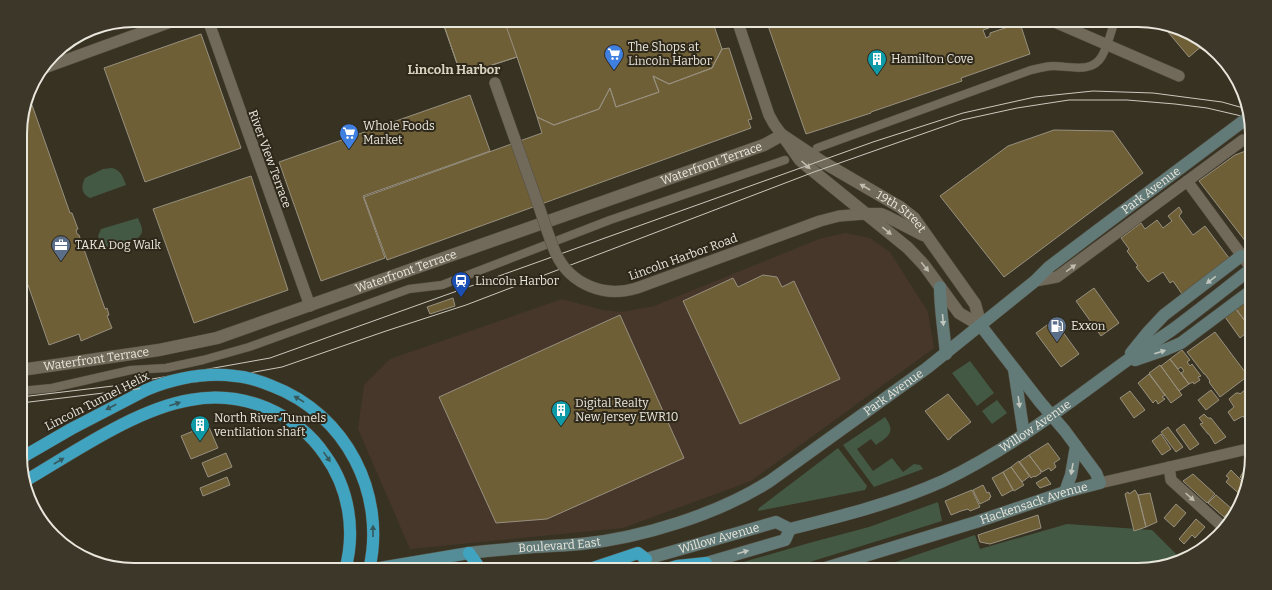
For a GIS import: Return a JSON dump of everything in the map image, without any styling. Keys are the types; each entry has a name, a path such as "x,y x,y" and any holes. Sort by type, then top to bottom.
{"highway":[{"name":"Lincoln Tunnel Helix","path":"27,455 111,407 146,390 172,380 196,375 211,374 236,376 261,382 290,394 315,410 335,430 353,454 365,480 372,508 374,534 370,563"},
{"path":"30,477 116,428 147,413 167,406 203,398 233,399 252,403 271,410 299,427 318,446 332,466 344,491 350,520 350,540 347,563"},
{"path":"469,553 476,563"},
{"path":"608,563 638,553 646,559"}],"main road":[{"name":"Park Avenue","path":"745,496 770,481 946,354 1035,281 1049,267 1244,120"},
{"path":"1123,364 1148,332 1164,315 1242,256"},
{"name":"Willow Avenue","path":"646,559 776,522 790,530 867,509 927,487 969,467 1024,435 1173,329 1245,274"},
{"path":"940,287 940,302 946,354"},
{"path":"1123,364 1167,350 1181,343 1245,295"},
{"name":"19th Street","path":"981,326 1076,446 1096,473 1100,483"},
{"path":"1014,368 1024,435"},
{"path":"1065,492 1071,475 1076,446"},
{"name":"Hackensack Avenue","path":"842,563 976,522 1065,492 1100,483"},
{"name":"Boulevard East","path":"410,563 487,550 582,544 628,537 691,518 745,496"},
{"name":"Willow Avenue","path":"706,563 785,540 790,530"},
{"path":"644,563 646,559"}],"street":[{"path":"53,65 157,27"},
{"name":"River View Terrace","path":"210,27 310,306"},
{"name":"19th Street","path":"739,27 769,115 800,160 908,248 924,265 959,313 981,326"},
{"path":"1067,27 1179,76"},
{"path":"817,148 1031,70 1050,66 1080,68 1090,66 1102,56 1113,27"},
{"name":"Lincoln Harbor Road","path":"495,83 556,255 574,277 586,285 606,291 625,291 637,288 820,221 839,216 865,214"},
{"name":"Waterfront Terrace","path":"27,369 198,343 236,332 764,145 782,135"},
{"name":"19th Street","path":"782,135 914,218 975,304 981,326"},
{"name":"Park Avenue","path":"1035,281 1057,277 1243,140"},
{"path":"27,390 52,388 131,370 166,368 203,360 241,349 409,290 442,285 610,220 785,160"},
{"path":"1187,181 1245,260"},
{"path":"865,214 881,214 888,216 927,237"},
{"name":"Hackensack Avenue","path":"1100,483 1245,450"},
{"path":"1169,467 1171,480 1220,524"}],"shaded area":[{"path":"845,233 870,238 890,252 928,312 934,348 751,481 623,528 410,549 358,429 364,385 390,359 562,299 603,310 622,312 654,306 819,239"}],"green space":[{"path":"112,168 120,172 126,185 90,198 83,192 82,187 85,178 103,169"},
{"path":"138,218 142,230 141,234 134,241 118,247 109,247 105,246 100,240 98,236 101,229"},
{"path":"970,361 994,393 977,406 952,373"},
{"path":"997,400 1007,413 992,424 982,411"},
{"path":"885,417 890,426 890,433 876,445 871,439 857,449 873,471 892,458 903,472 914,464 920,465 923,469 874,487 843,445"},
{"path":"838,448 867,486 865,490 758,511 759,508"},
{"path":"938,502 942,521 807,563 740,563 809,543 869,527"},
{"path":"1067,524 1152,530 1177,555 1159,561 1145,563 893,563 975,535 980,549"}],"building":[{"name":"The Shops at Lincoln Harbor","path":"444,27 714,27 722,49 712,68 669,84 653,76 659,92 616,107 610,88 599,109 554,125 537,117 517,57 461,75"},
{"path":"444,27 506,27 517,57 461,75"},
{"name":"Hamilton Cove","path":"768,27 989,27 983,30 986,38 990,36 990,33 1008,27 1021,27 1030,54 961,78 962,81 806,134"},
{"path":"1167,31 1179,35 1200,47 1189,57"},
{"path":"201,34 241,148 145,182 104,68"},
{"path":"729,48 752,119 748,120 751,128 387,260 364,197 542,133 537,117 554,125 599,109 610,88 616,107 659,92 653,76 669,84 712,68 722,49"},
{"path":"470,95 490,151 363,196 385,258 321,281 279,162"},
{"path":"31,105 70,213 72,213 78,229 76,230 77,234 79,235 105,309 107,308 109,315 107,316 112,328 81,341 79,334 49,345 27,282 27,127"},
{"path":"1054,130 1113,131 1143,173 1004,277 940,196 1008,146"},
{"path":"1245,151 1245,241 1199,181 1235,155"},
{"path":"251,176 288,290 194,323 153,209"},
{"path":"1179,207 1182,212 1179,216 1193,235 1205,226 1229,258 1182,294 1173,281 1170,283 1163,272 1148,282 1136,267 1138,266 1127,251 1129,249 1121,238 1141,223 1145,229 1157,220 1163,228 1172,221 1168,216"},
{"path":"763,275 777,277 782,287 794,281 840,379 740,424 683,301 733,278 738,287"},
{"path":"1094,288 1119,323 1101,336 1076,301"},
{"path":"453,298 455,306 430,314 427,307"},
{"path":"1245,302 1245,321 1236,309"},
{"path":"1236,309 1245,321 1245,334 1240,338 1225,317"},
{"name":"Digital Realty New Jersey EWR10","path":"620,315 684,458 547,519 496,523 439,397"},
{"name":"Exxon","path":"1054,320 1079,354 1061,367 1036,333"},
{"path":"1215,332 1245,372 1245,378 1220,397 1205,374 1187,352"},
{"path":"1182,350 1190,360 1187,362 1190,366 1192,364 1201,376 1198,377 1200,380 1194,384 1193,382 1189,384 1181,373 1184,371 1181,367 1178,369 1170,359"},
{"path":"1170,359 1189,384 1179,391 1161,366"},
{"path":"1160,365 1182,395 1171,403 1149,373"},
{"path":"1149,374 1165,395 1162,397 1165,399 1158,404 1156,400 1153,403 1138,383"},
{"path":"1211,390 1219,400 1206,410 1198,400"},
{"path":"1245,390 1245,419 1243,416 1234,421 1228,412 1234,407 1229,399 1236,393 1240,394"},
{"path":"1130,391 1145,410 1134,418 1120,398"},
{"path":"948,394 971,422 948,440 925,411"},
{"path":"1204,414 1208,418 1211,418 1226,437 1215,444 1200,424 1203,423 1199,418"},
{"path":"1184,424 1199,444 1190,450 1176,430"},
{"name":"North River Tunnels ventilation shaft","path":"208,425 218,448 191,459 181,436"},
{"path":"1168,427 1183,447 1176,452 1161,432"},
{"path":"1161,434 1171,449 1162,455 1152,441"},
{"path":"1048,443 1060,459 1054,463 1056,467 1051,471 1049,468 1042,472 1029,455"},
{"path":"226,453 232,467 208,477 202,463"},
{"path":"1029,455 1041,471 1041,473 1031,478 1019,462"},
{"path":"1019,461 1030,476 1022,482 1011,467"},
{"path":"1011,467 1024,485 1014,491 1003,472"},
{"path":"1231,470 1242,481 1238,493 1226,482 1229,478 1226,476"},
{"path":"1244,471 1242,479 1240,477"},
{"path":"1003,472 1013,490 1002,496 992,478"},
{"path":"1193,474 1215,494 1207,503 1183,481"},
{"path":"227,477 230,485 203,496 200,488"},
{"path":"1046,477 1051,484 1040,488 1036,483"},
{"path":"983,485 991,497 980,504 973,490"},
{"path":"972,490 980,507 970,511 968,509 951,515 945,501"},
{"path":"1135,490 1138,495 1146,527 1134,531 1125,494 1128,492 1129,494"},
{"path":"1150,493 1157,522 1146,527 1138,495"},
{"path":"1216,495 1231,508 1224,517 1208,503"},
{"path":"1176,504 1186,513 1174,527 1164,518"},
{"path":"1038,515 1041,528 990,544 980,542 978,535"},
{"path":"1196,519 1205,527 1195,538 1192,535 1184,544 1179,539"}],"tram line":[{"path":"27,396 113,386 270,358 873,142 963,113 1035,97 1093,91 1153,93 1222,102 1241,107"},
{"path":"27,402 211,380 282,367 466,305 814,172 962,120 1017,108 1069,100 1127,100 1175,104 1207,108 1243,116"}],"place":[{"name":"The Shops at Lincoln Harbor","path":"614,71"},
{"name":"Hamilton Cove","path":"877,76"},
{"name":"Whole Foods Market","path":"349,150"},
{"name":"TAKA Dog Walk","path":"61,262"},
{"name":"Lincoln Harbor","path":"461,298"},
{"name":"Exxon","path":"1057,343"},
{"name":"Digital Realty New Jersey EWR10","path":"561,427"},
{"name":"North River Tunnels ventilation shaft","path":"200,442"}],"district":[{"name":"Lincoln Harbor","path":"454,69"}]}
